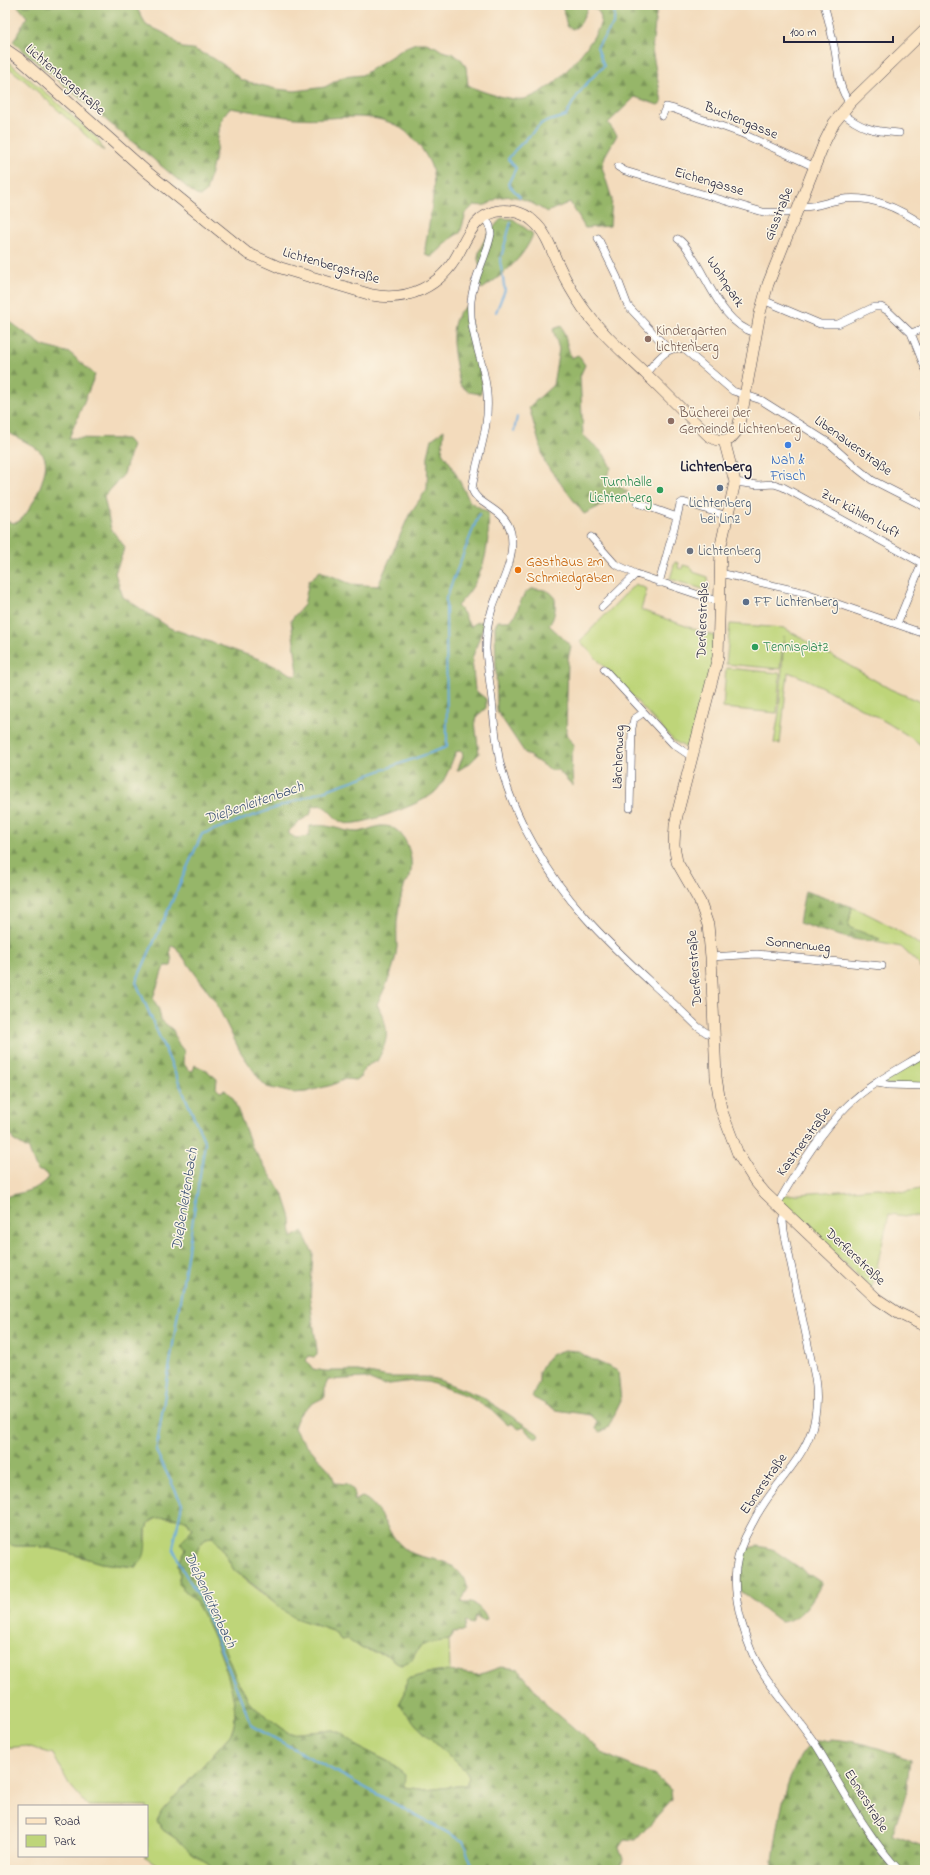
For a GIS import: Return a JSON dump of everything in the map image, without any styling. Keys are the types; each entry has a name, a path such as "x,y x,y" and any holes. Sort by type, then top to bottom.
{"street":[{"path":"824,5 831,30 844,95 850,103"},
{"name":"Gisstraße","path":"724,440 730,438 737,431 746,395 763,300 773,269 828,134 841,112 925,30"},
{"name":"Lichtenbergstraße","path":"5,49 26,64 147,172 227,238 256,258 281,268 372,295 385,297 405,295 423,289 441,277 454,261 473,227 485,216 493,212 508,210 518,212 534,221 543,233 567,281 586,312 607,337 646,373 709,436 717,440 724,440"},
{"name":"Buchengasse","path":"662,116 666,107 674,109 743,134 815,166"},
{"path":"841,112 855,123 865,128 877,131 899,133"},
{"name":"Eichengasse","path":"618,166 625,172 763,212 797,209"},
{"path":"797,209 848,199 868,200 888,205 925,226"},
{"path":"485,216 490,226 490,238 474,284 471,306 473,333 487,391 487,424 472,489 476,496 496,510 503,517 511,534 509,564 491,611 486,638 499,755 508,788 520,820 535,846 574,904 592,925 698,1027 707,1033 714,1034"},
{"path":"598,238 617,277 628,306 669,350 646,373"},
{"name":"Wohnpark","path":"678,239 685,245 694,258 728,314 748,330 756,333"},
{"path":"763,300 820,324 826,325 838,324 874,306 881,307 888,311 911,333 925,368"},
{"path":"911,333 925,328"},
{"name":"Libenauerstraße","path":"669,350 675,348 684,349 733,391 761,400 829,443 858,470 872,480 925,507"},
{"path":"925,411 923,414 925,419"},
{"name":"Derflerstraße","path":"724,440 735,482 720,545 720,602 717,663 676,819 674,846 679,867 700,902 706,918 711,957 717,1087 726,1125 746,1168 755,1181 786,1214 877,1298 898,1313 925,1326"},
{"name":"Zur kühlen Luft","path":"735,482 758,485 774,484 783,487 924,564"},
{"path":"660,583 680,504 683,502 728,516"},
{"path":"638,503 677,517"},
{"path":"591,537 615,564 660,583 720,602"},
{"path":"897,624 924,564"},
{"path":"602,607 636,574"},
{"path":"720,574 806,593 925,634"},
{"name":"Lärchenweg","path":"604,669 673,744 692,757"},
{"name":"Lärchenweg","path":"630,808 632,728 634,719 643,713"},
{"name":"Sonnenweg","path":"711,957 757,954 882,966"},
{"name":"Kastnerstraße","path":"777,1205 826,1129 848,1105 877,1083 925,1053"},
{"path":"877,1083 925,1086"},
{"name":"Ebnerstraße","path":"786,1214 783,1221 784,1231 815,1378 816,1410 811,1431 802,1452 790,1471 767,1499 750,1526 743,1542 736,1574 739,1603 748,1643 759,1667 814,1743 878,1844 899,1870"}],"green space":[{"path":"17,5 135,5 147,26 166,34 182,48 193,49 213,58 227,67 241,80 276,89 295,91 325,87 343,77 362,75 406,47 416,43 426,43 442,51 453,54 462,60 466,67 468,85 511,99 524,99 544,90 554,83 582,53 599,27 601,20 600,14 596,9 589,7 581,23 576,28 572,29 567,26 562,5 657,5 652,50 662,102 658,105 635,97 608,123 617,135 605,156 602,167 612,199 610,226 585,228 570,202 547,212 532,203 521,199 509,196 503,197 488,204 480,206 474,205 464,215 465,217 460,233 452,238 431,257 426,255 425,249 433,200 433,173 423,150 405,131 391,123 377,119 361,117 312,119 296,118 230,108 223,118 219,130 215,156 206,192 201,196 196,195 13,42 27,17"},
{"path":"5,59 97,138 104,151 30,85 5,65"},
{"path":"502,218 513,219 533,234 519,258 505,272 482,289 478,285 483,271 478,261 480,248 494,226"},
{"path":"467,306 483,387 480,394 469,392 460,385 454,354 453,331 455,321 460,312"},
{"path":"9,321 43,346 70,353 95,375 69,438 127,439 132,445 124,474 104,497 111,529 125,547 115,573 123,597 170,628 262,660 295,676 298,673 291,620 304,605 309,581 320,571 351,584 378,586 409,515 427,489 428,456 432,439 444,430 442,452 452,466 470,502 488,512 488,539 483,563 474,585 457,606 463,612 470,627 477,622 482,622 483,627 472,659 475,690 486,699 486,708 478,715 475,722 479,754 470,763 457,771 463,756 462,752 456,752 445,777 436,791 430,796 407,807 377,818 352,824 340,821 325,808 317,806 312,808 310,815 300,821 289,831 289,834 296,838 309,836 310,826 317,825 352,832 384,826 392,827 398,831 407,845 410,853 411,869 403,890 400,904 397,922 396,955 390,977 377,1004 386,1027 386,1039 377,1061 366,1067 361,1076 355,1080 345,1079 332,1085 306,1092 293,1093 267,1087 260,1080 240,1051 215,1001 175,946 171,946 170,949 172,964 171,966 166,966 163,969 153,998 159,1010 161,1020 173,1030 177,1042 184,1051 183,1062 188,1070 193,1071 195,1065 206,1070 217,1079 216,1088 220,1092 225,1090 233,1098 252,1147 284,1196 291,1218 292,1238 302,1231 313,1253 310,1300 317,1355 314,1357 309,1356 306,1360 313,1369 325,1371 358,1371 389,1377 426,1377 439,1380 482,1397 540,1435 535,1438 528,1433 524,1427 519,1429 511,1423 508,1425 494,1412 468,1396 428,1382 413,1381 382,1385 365,1378 328,1380 325,1387 325,1397 309,1405 299,1416 294,1428 298,1435 331,1472 335,1483 348,1484 354,1491 354,1501 362,1497 368,1500 374,1506 392,1535 404,1548 412,1553 447,1563 455,1568 462,1576 468,1588 461,1602 471,1603 476,1606 486,1617 487,1620 484,1621 476,1616 473,1624 466,1622 464,1631 453,1632 449,1640 428,1643 419,1647 412,1660 401,1665 387,1655 360,1648 347,1639 341,1640 333,1631 295,1618 284,1611 268,1596 234,1570 219,1544 212,1537 205,1538 200,1544 191,1566 191,1575 193,1580 205,1593 217,1630 236,1678 251,1705 290,1734 333,1730 342,1733 359,1747 389,1762 405,1775 404,1787 426,1790 466,1785 469,1777 467,1772 418,1727 399,1704 405,1693 407,1679 429,1673 450,1671 478,1675 501,1667 518,1669 549,1707 606,1755 656,1776 671,1790 672,1799 636,1840 625,1839 619,1848 623,1859 620,1870 214,1870 208,1863 192,1854 178,1840 163,1830 157,1821 162,1811 230,1735 234,1723 235,1707 226,1669 219,1649 197,1604 178,1584 180,1575 178,1564 186,1549 180,1543 188,1535 192,1528 186,1520 166,1517 154,1519 148,1524 143,1559 136,1567 101,1563 59,1550 37,1546 15,1546 5,1543 5,1418 9,1403 11,1379 5,1357 5,1197 35,1188 41,1185 49,1177 46,1173 37,1170 29,1150 13,1140 5,1118 5,520 16,523 24,517 38,492 46,465 43,455 39,451 5,430 5,324"},
{"path":"562,326 571,358 578,355 585,365 580,376 583,435 604,454 611,468 606,477 628,492 584,514 545,463 529,407 553,385 559,349 553,329"},
{"path":"675,562 679,563 678,568 682,569 683,565 690,567 693,572 708,577 709,591 670,579"},
{"path":"635,584 647,589 641,610 714,636 713,665 688,749 674,741 580,641"},
{"path":"531,589 550,592 553,595 555,599 555,610 549,625 571,646 568,659 566,734 574,746 571,758 573,786 558,770 550,770 525,753 497,711 495,626 498,621 510,621 514,617 524,595"},
{"path":"730,624 784,628 890,689 925,704 925,748 916,741 852,703 813,682 788,672 780,744 774,743 779,713 784,636 780,669 726,664"},
{"name":"Tennisplatz","path":"726,668 780,673 777,713 723,708"},
{"path":"805,891 852,907 848,927 880,939 864,941 852,939 799,923"},
{"path":"852,907 890,926 925,949 925,974 919,967 922,967 901,947 875,942 879,939 848,927"},
{"path":"925,1056 925,1087 879,1084"},
{"path":"878,1188 905,1192 925,1188 925,1218 889,1214 872,1289 774,1196"},
{"path":"564,1350 578,1351 587,1357 618,1371 621,1401 608,1428 600,1432 596,1429 597,1421 591,1415 556,1410 532,1397 539,1382 539,1372 547,1358"},
{"path":"5,1357 10,1372 11,1388 5,1418"},
{"path":"160,1517 186,1520 192,1528 188,1535 180,1543 186,1549 178,1564 180,1575 178,1584 195,1601 211,1631 226,1669 235,1707 234,1723 230,1735 162,1811 157,1821 163,1830 178,1840 192,1854 208,1863 214,1870 165,1870 146,1857 148,1857 148,1805 87,1805 69,1784 53,1754 27,1746 5,1748 5,1543 15,1546 37,1546 59,1550 101,1563 136,1567 145,1547 146,1529 154,1520"},
{"path":"212,1537 219,1544 234,1570 247,1581 295,1618 333,1631 341,1640 347,1638 360,1648 387,1655 401,1665 411,1660 422,1645 433,1641 449,1640 450,1671 429,1673 407,1679 405,1693 399,1704 418,1727 467,1772 469,1777 466,1785 426,1790 404,1787 389,1762 359,1747 342,1733 332,1730 290,1734 251,1705 236,1678 217,1630 205,1593 193,1580 191,1575 191,1566 200,1544 205,1538"},
{"path":"758,1546 772,1549 822,1583 806,1608 795,1618 781,1622 740,1591 740,1562 744,1549"},
{"path":"831,1739 872,1746 910,1760 906,1794 892,1835 925,1847 925,1870 772,1870 779,1821 794,1768 802,1754 811,1744 818,1741"}],"waterway":[{"name":"Dießenleitenbach","path":"520,197 508,184 516,168 508,159 542,123 566,116 582,89 604,66 597,47 614,23 615,5"},
{"name":"Dießenleitenbach","path":"496,312 505,290 500,261 511,222"},
{"name":"Dießenleitenbach","path":"514,431 517,417"},
{"name":"Dießenleitenbach","path":"474,1870 463,1841 252,1726 199,1596 184,1572 173,1548 182,1504 156,1451 205,1143 136,982 202,834 447,747 446,598 479,514"}],"place":[{"name":"Kindergarten Lichtenberg","path":"648,339"},
{"name":"Bücherei der Gemeinde Lichtenberg","path":"671,421"},
{"name":"Nah & Frisch","path":"788,445"},
{"name":"Lichtenberg bei Linz","path":"720,488"},
{"name":"Turnhalle Lichtenberg","path":"660,490"},
{"name":"Lichtenberg","path":"690,551"},
{"name":"Gasthaus zm Schmiedgraben","path":"518,570"},
{"name":"FF Lichtenberg","path":"746,602"},
{"name":"Tennisplatz","path":"755,647"}],"district":[{"name":"Lichtenberg","path":"716,467"}]}
